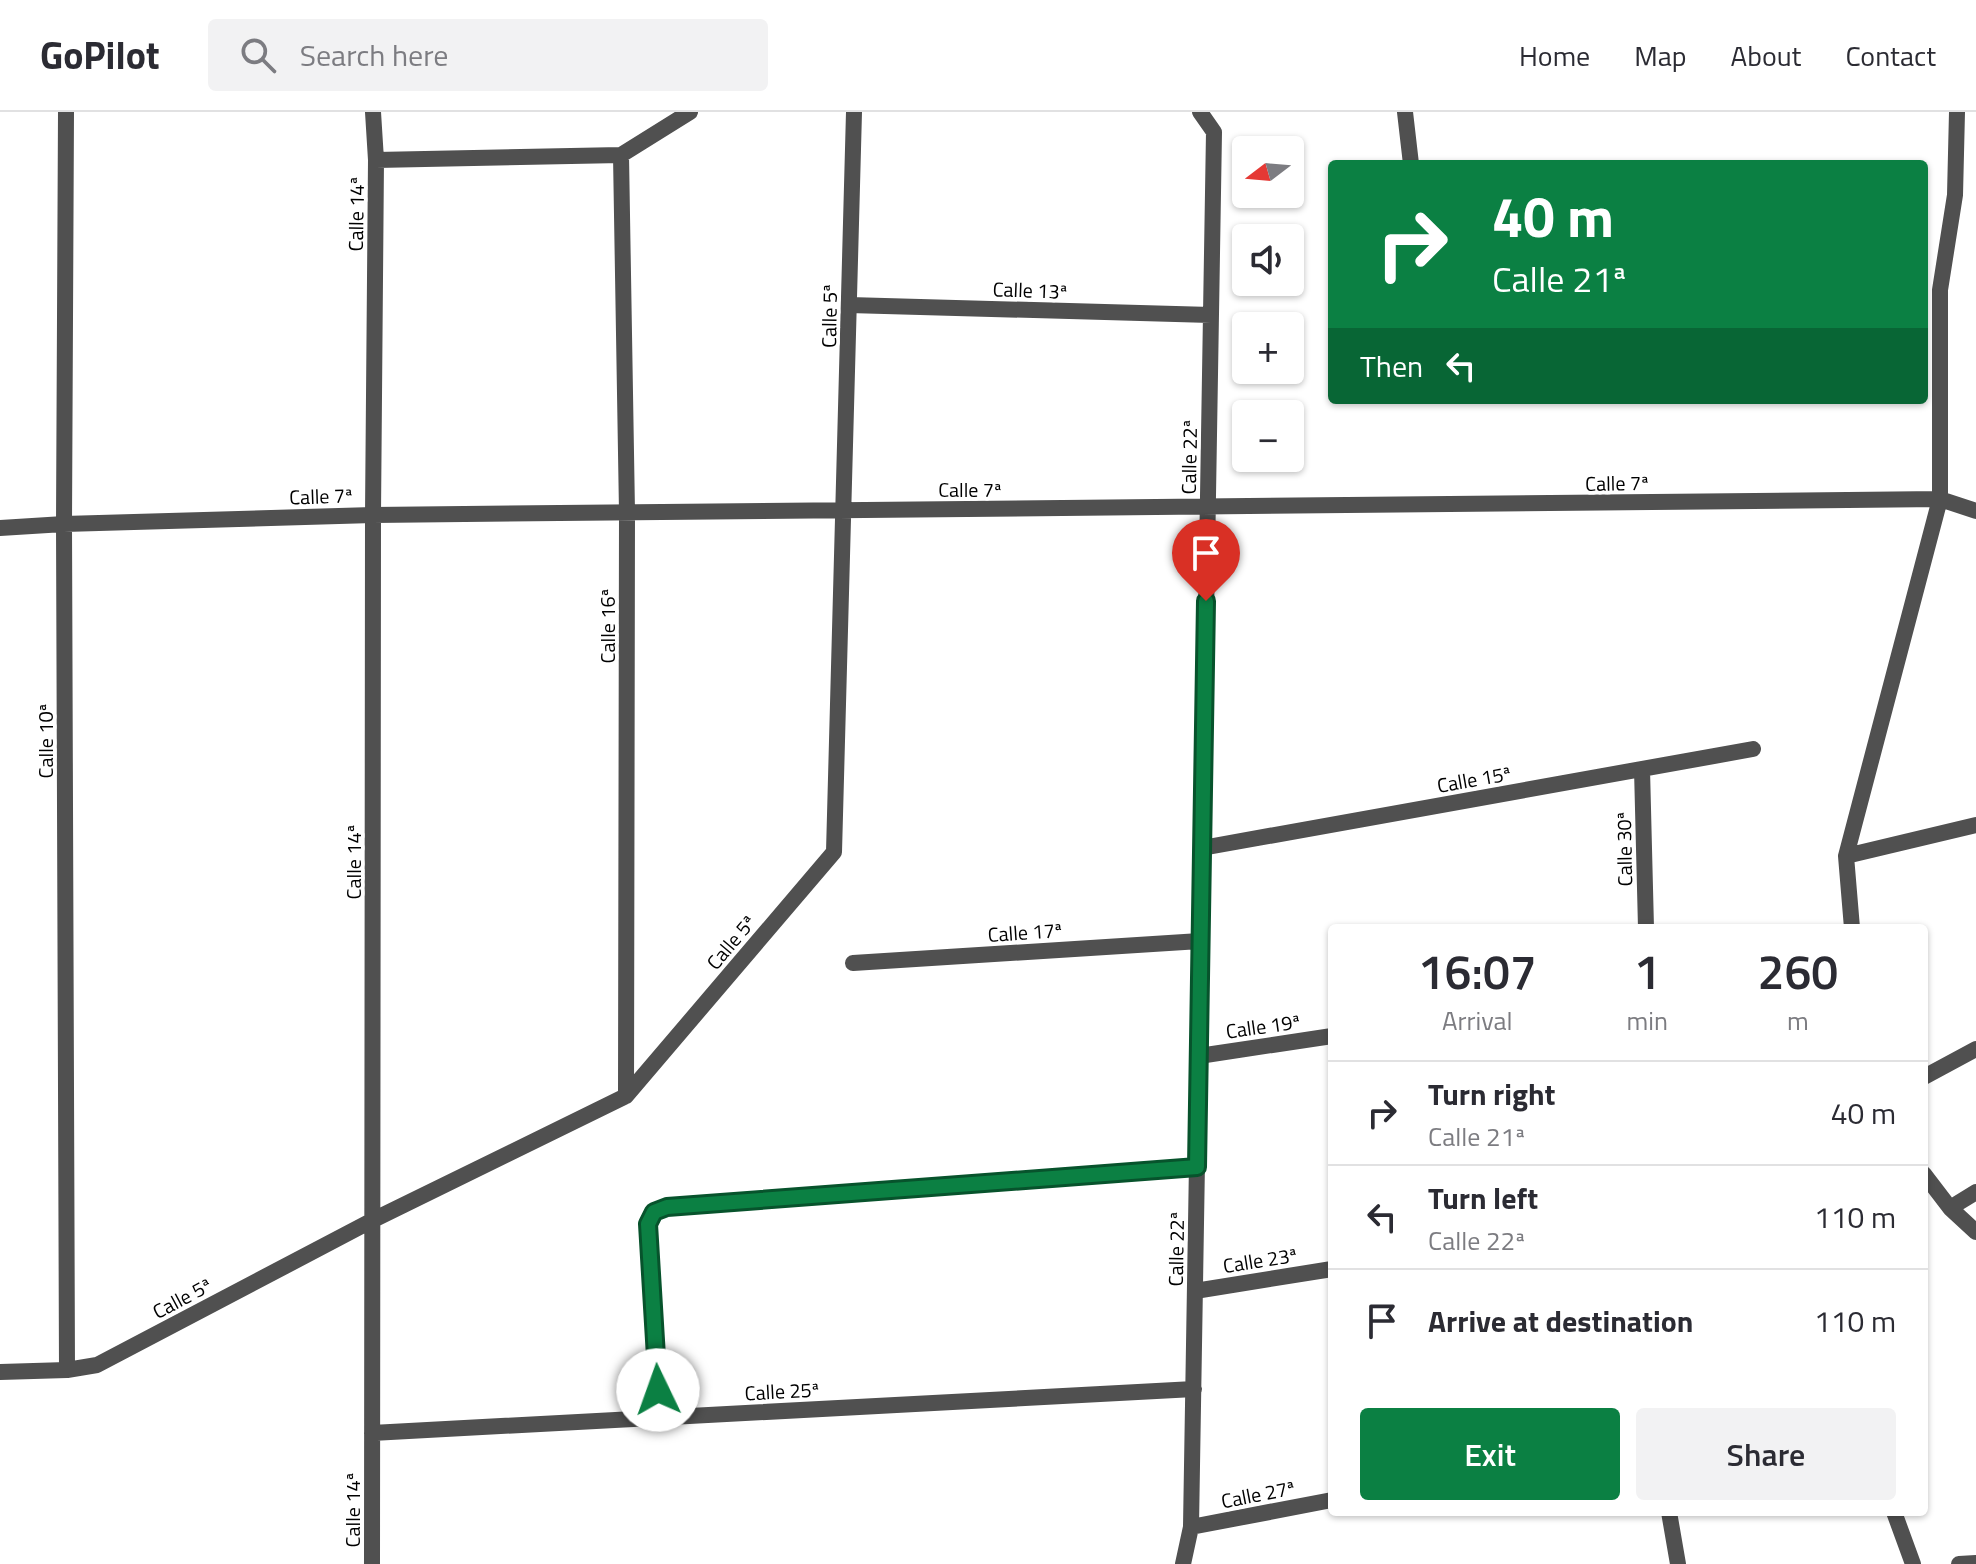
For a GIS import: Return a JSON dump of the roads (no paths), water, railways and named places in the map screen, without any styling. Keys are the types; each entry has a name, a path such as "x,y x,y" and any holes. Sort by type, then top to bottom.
{"street":[{"name":"Calle 10ª","path":"66,112 67,1370"},
{"path":"373,112 376,160 621,155 690,112"},
{"name":"Calle 5ª","path":"0,1372 67,1370 97,1365 373,1220 626,1096 834,852 854,112"},
{"name":"Calle 22ª","path":"1183,1564 1191,1527 1194,1389 1214,132 1200,112"},
{"path":"1405,112 1411,160"},
{"path":"1852,924 1846,856 1940,499 1932,290 1955,195 1957,112"},
{"name":"Calle 16ª","path":"621,155 627,512 626,1096"},
{"name":"Calle 14ª","path":"372,1564 376,160"},
{"name":"Calle 13ª","path":"849,305 1211,315"},
{"name":"Calle 7ª","path":"0,528 373,515 1940,499 1976,511"},
{"name":"Calle 15ª","path":"1202,848 1753,749"},
{"name":"Calle 30ª","path":"1642,769 1646,924"},
{"path":"1846,856 1976,825"},
{"name":"Calle 17ª","path":"853,963 1200,941"},
{"name":"Calle 19ª","path":"1199,1056 1328,1037"},
{"path":"1928,1075 1976,1049"},
{"path":"660,1417 648,1224 654,1212 667,1207 1197,1167"},
{"path":"1928,1179 1950,1208 1976,1232"},
{"path":"1950,1208 1976,1192"},
{"name":"Calle 23ª","path":"1195,1291 1328,1270"},
{"name":"Calle 25ª","path":"372,1433 1194,1389"},
{"name":"Calle 27ª","path":"1191,1527 1328,1501"},
{"path":"1670,1516 1678,1564"},
{"path":"1895,1516 1913,1564"},
{"path":"1959,1564 1976,1563"}]}
